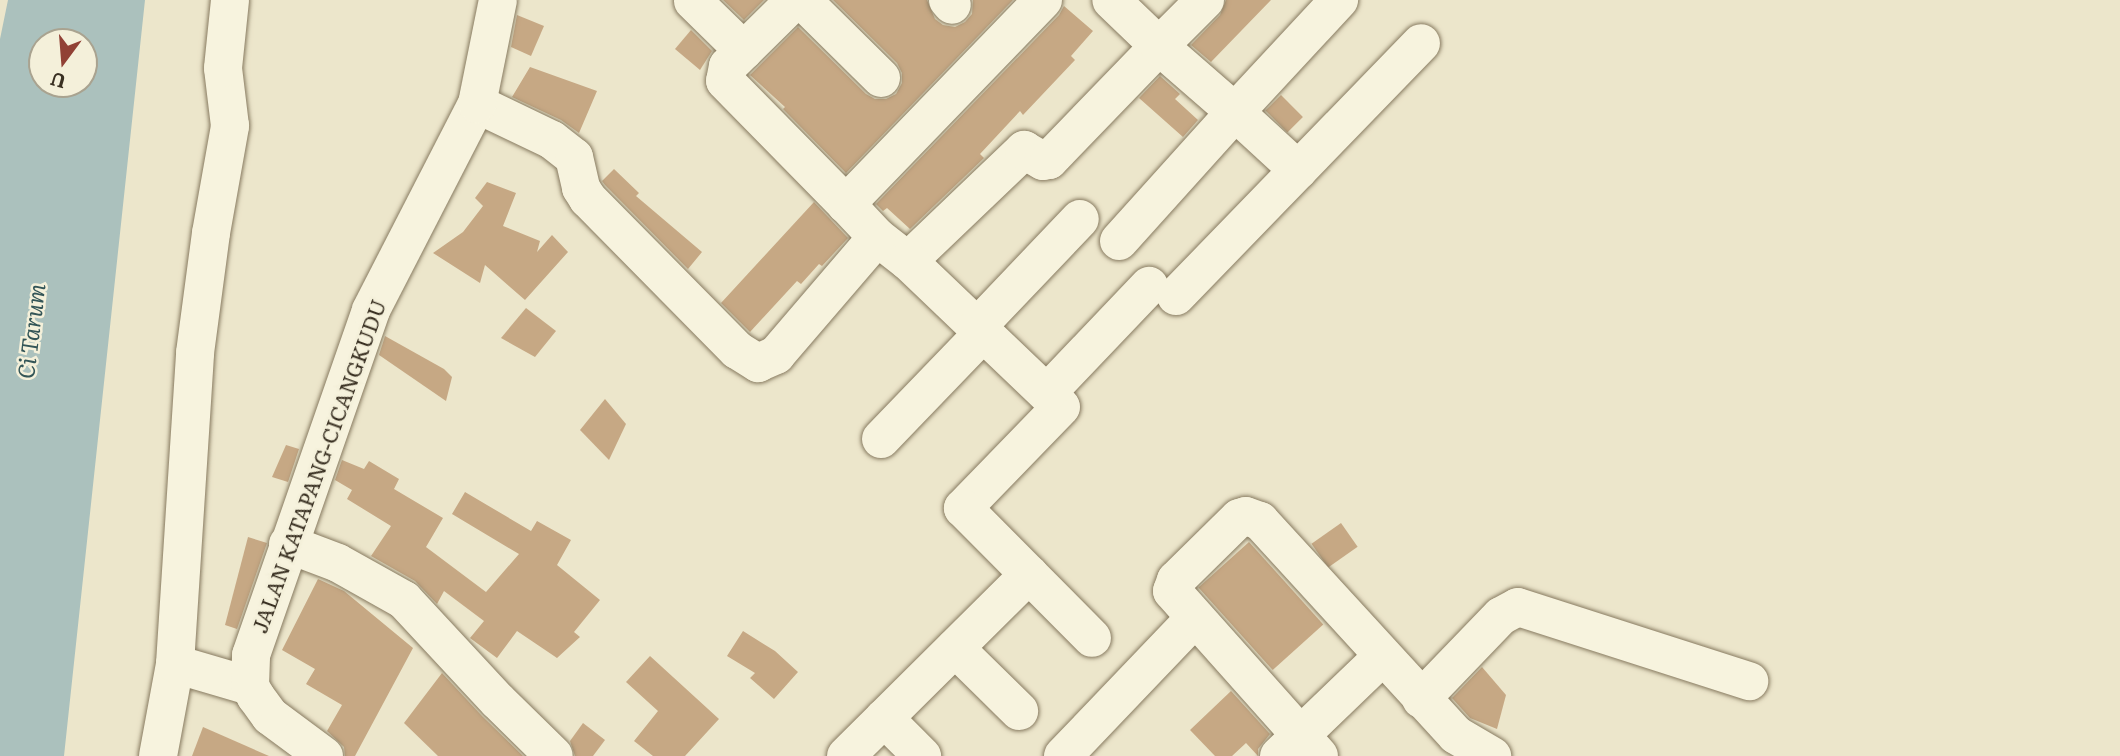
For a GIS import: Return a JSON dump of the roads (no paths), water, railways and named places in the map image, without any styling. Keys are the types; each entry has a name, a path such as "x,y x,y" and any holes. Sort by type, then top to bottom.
{"street":[{"path":"158,756 175,664 195,353 211,233 230,126 223,68 230,0"},
{"name":"JALAN KATAPANG-CICANGKUDU","path":"250,686 250,656 371,310 477,104 498,0"},
{"path":"795,0 728,66 725,81 877,237 908,261 1061,407 963,508 1093,638"},
{"path":"802,0 881,79"},
{"path":"846,204 1043,0"},
{"path":"1111,0 1298,170"},
{"path":"908,261 1024,149 1043,161 1049,160 1205,0"},
{"path":"1119,241 1339,0"},
{"path":"693,1 744,51"},
{"path":"1047,393 1298,170 1421,43"},
{"path":"477,104 552,140 574,157 581,188 588,199 737,351 758,363 776,355 877,237"},
{"path":"881,439 1080,219"},
{"path":"1382,657 1299,750 1174,596 1173,585 1239,518 1252,517 1260,521 1382,657 1462,741 1492,756"},
{"path":"288,544 338,563 404,600 498,701 554,756"},
{"path":"846,756 1029,574"},
{"path":"1421,699 1501,616 1518,607 1749,681"},
{"path":"1063,756 1194,619"},
{"path":"955,648 1019,711"},
{"path":"175,664 250,686 270,716 324,756"},
{"path":"884,718 922,756"}],"water":[{"name":"Ci Tarum","path":"8,0 145,0 64,756 0,756 0,39"}]}
